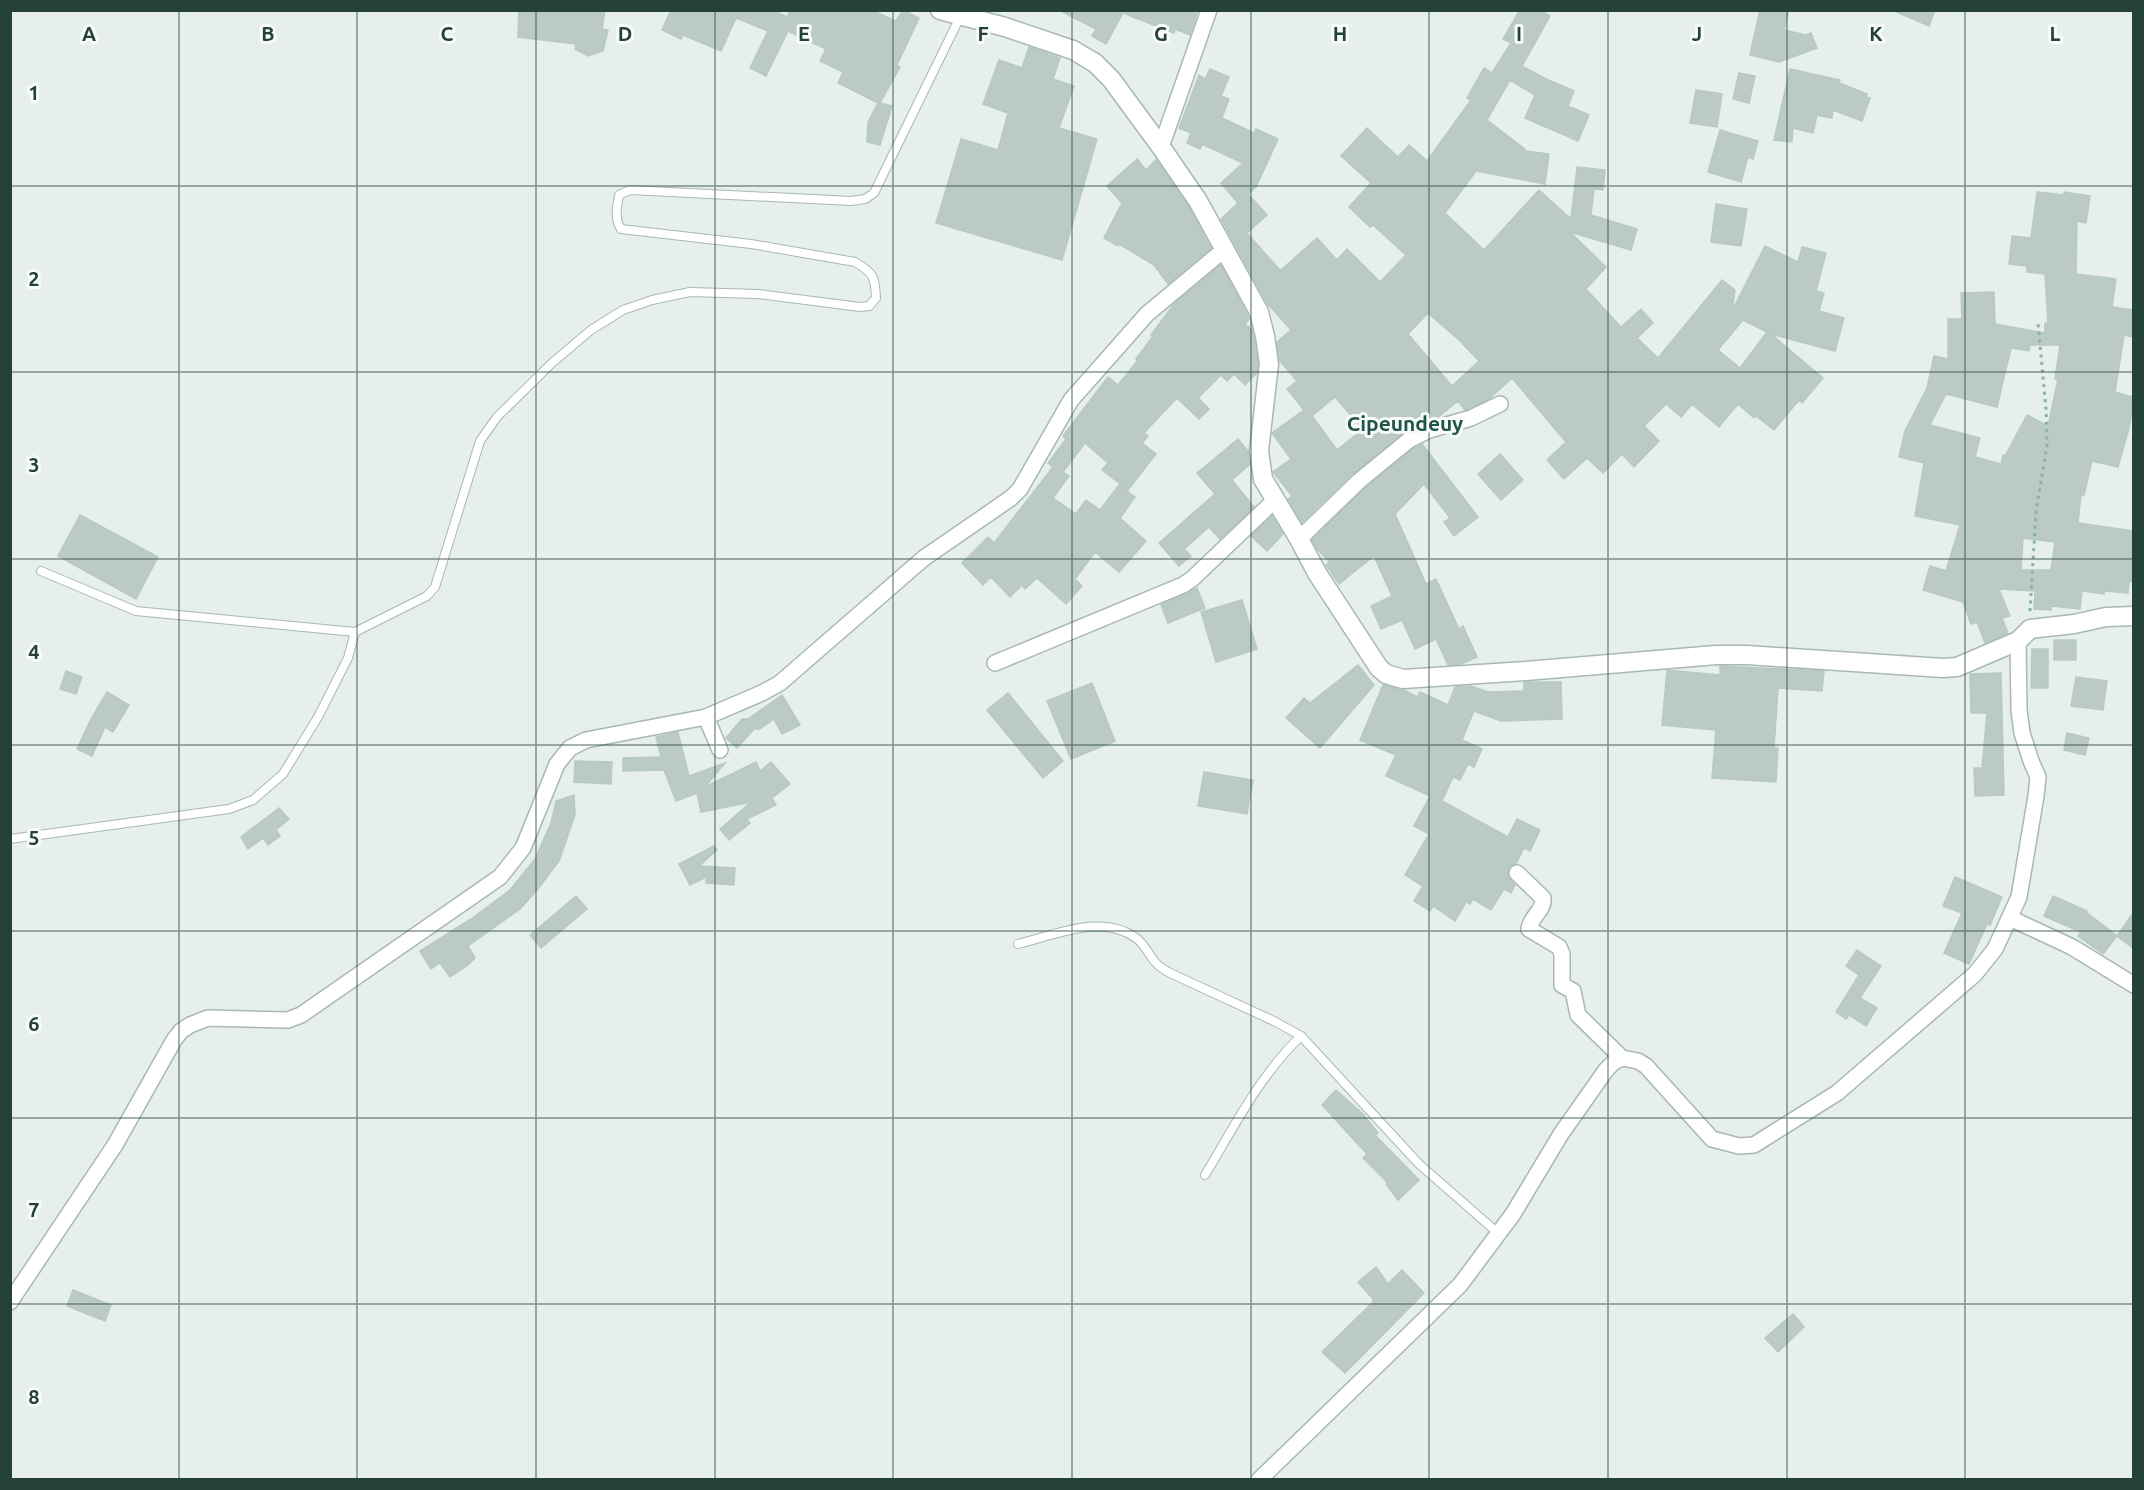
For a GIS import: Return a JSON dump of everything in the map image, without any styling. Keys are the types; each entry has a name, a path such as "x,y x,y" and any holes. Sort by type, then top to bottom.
{"street":[{"path":"940,10 1005,27 1074,50 1095,63 1111,79 1198,201 1259,312 1265,336 1269,364 1259,451 1263,479 1317,573 1379,668 1386,674 1403,679 1747,655 1957,667 2024,635 2106,616 2133,616"},
{"path":"1161,147 1209,10"},
{"path":"10,1302 115,1145 181,1031 208,1018 288,1020 301,1015 500,878 522,848 557,764 570,748 586,740 705,717 780,683 924,558 1011,498 1020,489 1071,399 1147,314 1225,249"},
{"path":"1299,539 1359,481 1409,440 1430,430 1471,418 1500,404"},
{"path":"995,663 1183,585 1276,499"},
{"path":"1262,1479 1460,1285 1499,1234 1592,1089 1614,1062 1622,1058 1638,1060 1646,1066 1712,1139 1725,1144 1754,1145 1837,1093 1975,974 1995,949 2019,897 2038,777 2022,733 2019,710 2024,635"},
{"path":"705,717 720,750"},
{"path":"1517,873 1544,898 1544,904 1531,922 1529,929 1558,947 1562,954 1562,985 1573,991 1578,1015 1622,1058"},
{"path":"2010,918 2072,947 2133,985"}],"lane":[{"path":"41,571 136,611 355,632 431,592 435,587 480,441 497,417 552,363 599,325 623,310 652,300 690,292 758,294 860,307 870,306 876,298 873,276 867,269 855,262 751,244 621,229 616,212 619,195 630,190 851,201 865,199 874,193 960,17"},
{"path":"10,839 229,809 253,800 283,774 318,717 348,658 355,632"},
{"path":"1018,944 1082,927 1119,928 1138,939 1157,964 1168,972 1301,1036 1419,1164 1499,1234"},
{"path":"1205,1175 1262,1081 1286,1050 1301,1036"}],"path":[{"path":"2024,635 2036,512 2048,445 2038,323"}],"building":[{"path":"519,10 605,10 602,29 608,30 603,51 588,56 575,49 576,44 518,37"},
{"path":"671,10 773,10 787,17 790,10 871,10 896,21 903,10 919,18 897,65 900,67 880,103 892,106 880,145 867,142 868,122 878,103 838,83 843,72 820,61 826,49 788,31 766,76 750,68 768,31 736,18 721,51 683,35 681,39 662,30"},
{"path":"1059,10 1198,10 1190,35 1175,29 1174,33 1123,13 1106,44 1092,36 1096,29"},
{"path":"1520,10 1541,10 1550,16 1522,66 1574,91 1568,106 1589,115 1578,141 1525,118 1535,95 1510,80 1487,120 1525,151 1549,154 1545,184 1476,171 1445,213 1484,250 1539,190 1571,219 1577,167 1605,170 1603,190 1594,189 1591,215 1637,229 1631,250 1570,232 1606,267 1586,289 1621,327 1641,309 1653,323 1637,338 1658,358 1722,280 1735,290 1732,311 1765,246 1798,262 1802,247 1826,253 1816,291 1824,293 1819,311 1844,318 1835,351 1771,334 1823,378 1802,403 1799,400 1774,430 1756,416 1754,418 1738,404 1719,427 1692,404 1681,417 1666,404 1644,426 1659,441 1634,467 1622,454 1603,473 1587,458 1564,479 1547,460 1566,442 1512,378 1489,399 1468,409 1465,410 1458,401 1438,417 1430,420 1424,413 1408,426 1410,429 1352,474 1302,522 1288,499 1292,496 1273,472 1291,459 1272,433 1304,410 1287,389 1297,381 1280,361 1277,342 1291,330 1267,303 1221,219 1238,203 1221,183 1243,163 1202,144 1200,149 1187,143 1191,133 1179,128 1199,75 1205,79 1210,69 1229,77 1221,96 1229,99 1222,118 1254,133 1256,129 1278,139 1256,187 1248,194 1267,215 1247,233 1281,270 1317,238 1337,260 1347,249 1380,282 1406,255 1349,207 1371,183 1341,156 1367,128 1398,157 1409,145 1427,161 1471,100 1467,98 1484,68 1492,73 1511,43 1503,39","holes":["1428,313 1479,361 1452,386 1408,334","1743,320 1767,332 1740,368 1718,350","1335,397 1363,429 1337,450 1312,416"]},
{"path":"1760,10 1789,10 1784,30 1806,35 1811,33 1817,48 1779,62 1750,55"},
{"path":"1892,10 1935,10 1929,26"},
{"path":"1029,47 1060,58 1053,79 1074,86 1059,128 1097,139 1062,260 936,223 961,139 998,150 1008,113 983,104 999,60 1022,68"},
{"path":"1790,69 1840,80 1839,83 1867,94 1866,97 1870,98 1862,121 1833,110 1832,118 1817,115 1813,133 1793,128 1792,142 1774,140"},
{"path":"1739,73 1755,76 1749,103 1733,99"},
{"path":"1696,90 1722,94 1717,127 1690,123"},
{"path":"1720,130 1758,141 1753,159 1748,157 1741,182 1708,172"},
{"path":"1137,159 1146,170 1156,160 1187,204 1211,248 1168,284 1154,265 1119,244 1118,246 1104,238 1122,203 1107,186"},
{"path":"2037,192 2064,195 2064,192 2090,196 2086,223 2077,221 2076,274 2116,279 2112,307 2133,310 2133,337 2124,335 2115,392 2133,397 2128,432 2118,467 2092,461 2084,495 2081,495 2078,523 2133,531 2133,582 2129,581 2128,593 2104,591 2104,594 2082,591 2080,609 2051,606 2051,610 2034,609 2035,591 1999,589 2010,616 2002,618 2008,633 1985,643 1977,622 1971,624 1963,602 1923,590 1930,566 1946,571 1960,525 1915,516 1924,463 1899,457 1905,431 1927,388 1934,356 1948,359 1948,319 1962,319 1961,293 1994,292 1995,324 2045,333 2045,323 2048,323 2045,274 2027,272 2027,266 2009,264 2012,236 2031,238","holes":["2030,345 2060,345 2055,379 2058,379 2048,426 2027,415 2005,456 2003,455 2001,464 1975,457 1980,438 1930,425 1946,394 1997,407 2011,348 2029,351","2023,538 2055,542 2051,570 2021,570"]},
{"path":"1716,204 1747,209 1741,246 1711,242"},
{"path":"1221,265 1249,319 1245,324 1252,330 1254,338 1257,373 1245,385 1234,374 1227,381 1221,375 1198,398 1209,409 1199,419 1177,398 1144,433 1148,436 1142,443 1156,454 1128,490 1102,470 1108,463 1085,443 1063,472 1069,476 1053,498 1076,514 1086,500 1100,510 1119,485 1135,497 1120,518 1146,541 1119,572 1095,552 1075,579 1082,586 1066,604 1037,578 1025,589 1022,585 1010,597 991,577 983,585 962,563 988,537 994,543 1053,467 1048,463 1066,439 1063,436 1108,377 1118,385 1138,360 1136,359 1153,336 1151,335 1174,304"},
{"path":"1238,439 1248,451 1250,464 1232,480 1254,507 1220,539 1209,527 1184,549 1191,556 1179,566 1159,543 1215,494 1197,473"},
{"path":"1422,444 1478,517 1454,536 1444,522 1450,518 1424,484 1395,514 1426,584 1436,579 1459,629 1463,626 1477,657 1461,664 1448,665 1436,639 1415,649 1402,620 1381,629 1371,606 1392,596 1374,556 1339,584 1326,565 1330,562 1316,548 1312,540 1365,488"},
{"path":"1500,454 1523,480 1501,500 1478,474"},
{"path":"80,515 158,557 136,599 58,556"},
{"path":"1272,516 1283,534 1267,551 1251,536"},
{"path":"1197,588 1205,608 1168,623 1161,605"},
{"path":"1242,600 1257,649 1216,662 1201,612"},
{"path":"2054,640 2076,640 2076,660 2054,660"},
{"path":"2032,649 2048,649 2048,688 2031,688"},
{"path":"1358,665 1374,685 1320,748 1286,718 1304,698 1310,703"},
{"path":"1720,666 1824,671 1822,691 1778,688 1774,748 1778,748 1776,782 1712,778 1716,730 1662,725 1667,670 1720,675"},
{"path":"66,671 82,677 76,694 60,689"},
{"path":"2001,673 2004,795 1975,796 1974,768 1982,768 1987,713 1971,713 1970,674"},
{"path":"2076,677 2107,681 2103,710 2071,706"},
{"path":"1524,682 1561,682 1562,719 1501,721 1474,711 1462,740 1482,749 1474,767 1468,764 1460,780 1453,777 1442,801 1508,837 1517,819 1540,830 1530,851 1524,848 1516,864 1510,866 1508,870 1508,876 1515,885 1511,893 1504,889 1491,910 1473,899 1470,904 1466,902 1455,921 1433,906 1430,911 1414,901 1423,886 1405,875 1429,834 1414,826 1430,796 1386,776 1396,755 1360,740 1383,685 1404,690 1417,697 1420,692 1448,705 1455,687 1471,686 1488,692 1524,691"},
{"path":"1092,683 1115,741 1071,759 1047,701"},
{"path":"107,692 129,705 113,732 105,727 92,756 77,749"},
{"path":"1008,693 1063,761 1043,778 987,710"},
{"path":"782,695 800,725 782,734 774,719 760,729 754,729 737,748 726,738 742,719 748,719"},
{"path":"678,732 689,776 725,763 705,787 756,762 760,771 771,762 790,784 772,798 776,805 747,819 750,823 729,840 720,829 751,802 701,812 697,793 676,801 664,770 623,771 623,758 661,757 656,737"},
{"path":"2067,733 2089,738 2085,755 2064,750"},
{"path":"575,761 612,762 611,784 574,782"},
{"path":"1204,772 1253,780 1247,814 1198,806"},
{"path":"574,795 575,815 559,861 538,889 520,909 468,946 475,958 468,965 450,977 440,963 431,969 420,951 471,919 510,890 535,859 551,823 556,801"},
{"path":"279,808 289,819 276,830 280,836 268,845 263,838 248,849 241,837"},
{"path":"714,846 717,850 699,866 735,868 734,885 706,883 706,877 690,885 679,864"},
{"path":"1955,877 2002,897 1969,964 1944,953 1962,913 1943,906"},
{"path":"576,896 587,909 541,948 530,935"},
{"path":"2053,896 2087,911 2117,936 2103,954 2078,936 2081,932 2044,916"},
{"path":"2133,913 2133,948 2117,936"},
{"path":"1857,950 1881,966 1860,998 1877,1008 1866,1026 1849,1015 1846,1019 1836,1012 1859,975 1846,966"},
{"path":"1336,1090 1363,1114 1378,1133 1375,1135 1419,1180 1398,1200 1386,1184 1388,1183 1363,1158 1367,1154 1322,1105"},
{"path":"1376,1267 1388,1284 1402,1270 1424,1293 1345,1373 1322,1352 1373,1302 1358,1282"},
{"path":"73,1290 111,1305 105,1321 67,1306"},
{"path":"1793,1314 1804,1327 1778,1352 1765,1338"}],"district":[{"name":"Cipeundeuy","path":"1405,424"}]}
